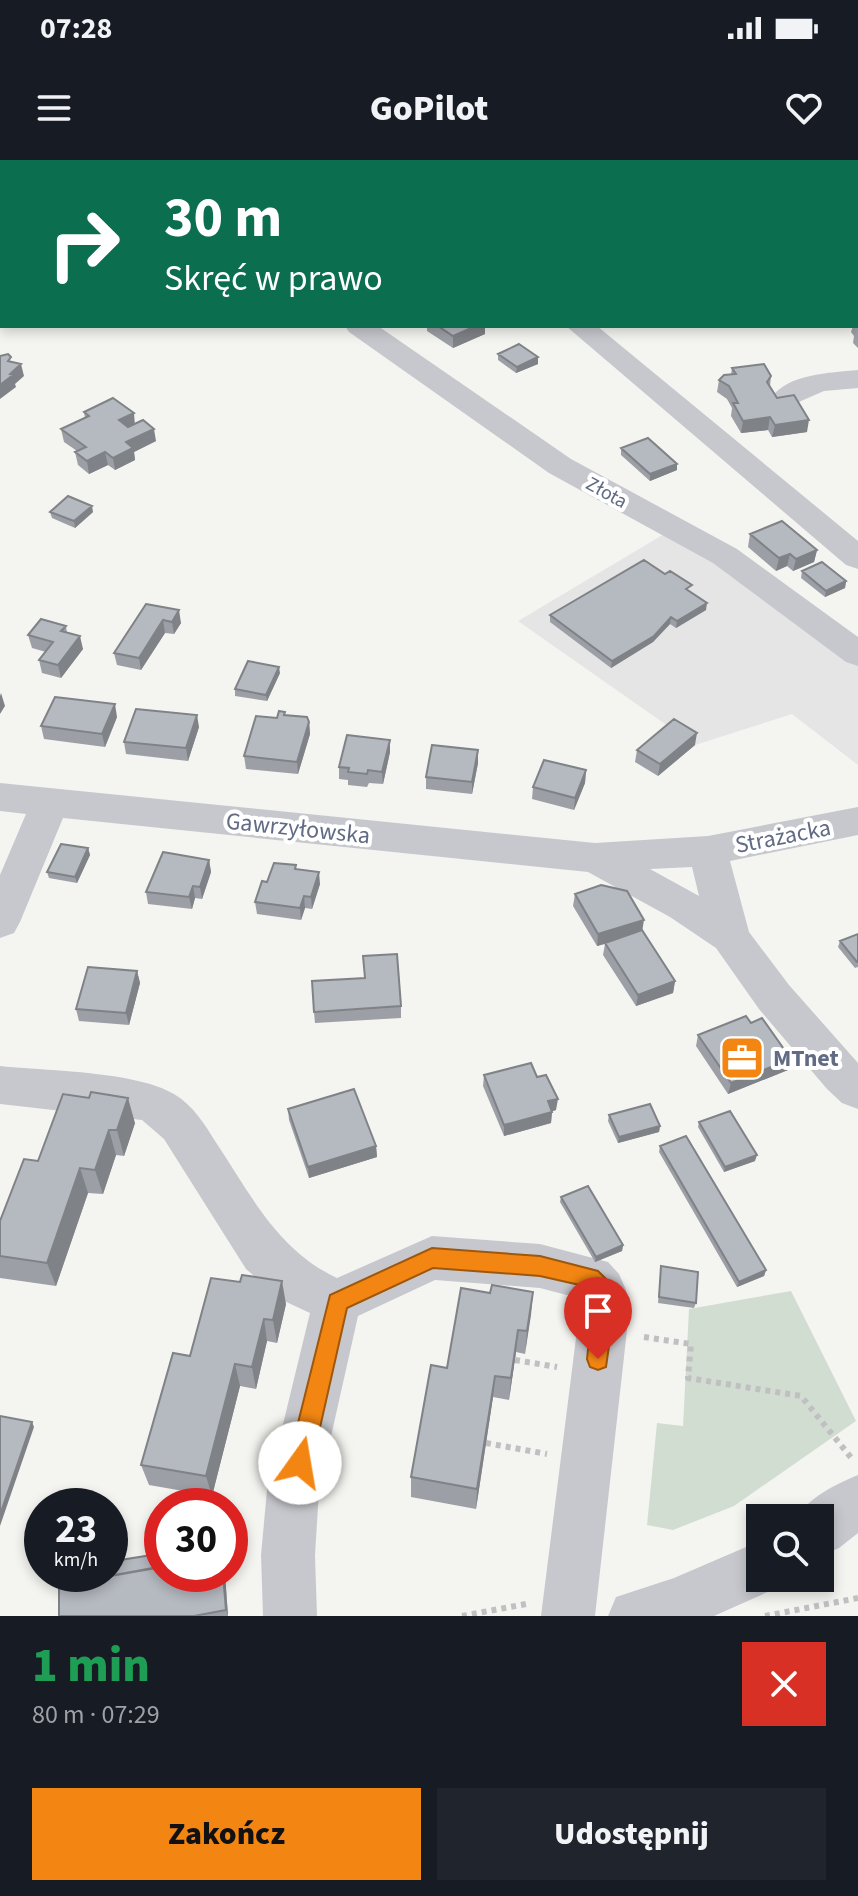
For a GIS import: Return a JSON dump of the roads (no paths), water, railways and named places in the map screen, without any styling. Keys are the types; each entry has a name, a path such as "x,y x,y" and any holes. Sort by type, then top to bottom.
{"street":[{"name":"Złota","path":"362,328 560,466 725,556 858,654"},
{"path":"582,328 858,558"},
{"path":"785,399 817,383 858,379"},
{"name":"Gawrzyłowska","path":"0,797 595,858 708,851 730,937"},
{"path":"0,922 50,803"},
{"name":"Strażacka","path":"708,851 858,821"},
{"name":"Gawrzyłowska","path":"595,858 684,906 730,937 774,997 842,1076 858,1090"},
{"path":"0,1085 137,1099 158,1107 180,1125 263,1254 299,1284 337,1302"},
{"path":"337,1302 432,1258 540,1266 591,1278 602,1290 602,1330 568,1616"},
{"path":"290,1616 288,1555 293,1490 337,1302"},
{"path":"834,1511 857,1482"},
{"path":"635,1616 676,1605 746,1574"}],"place":[{"name":"MTnet","path":"742,1058"}]}
